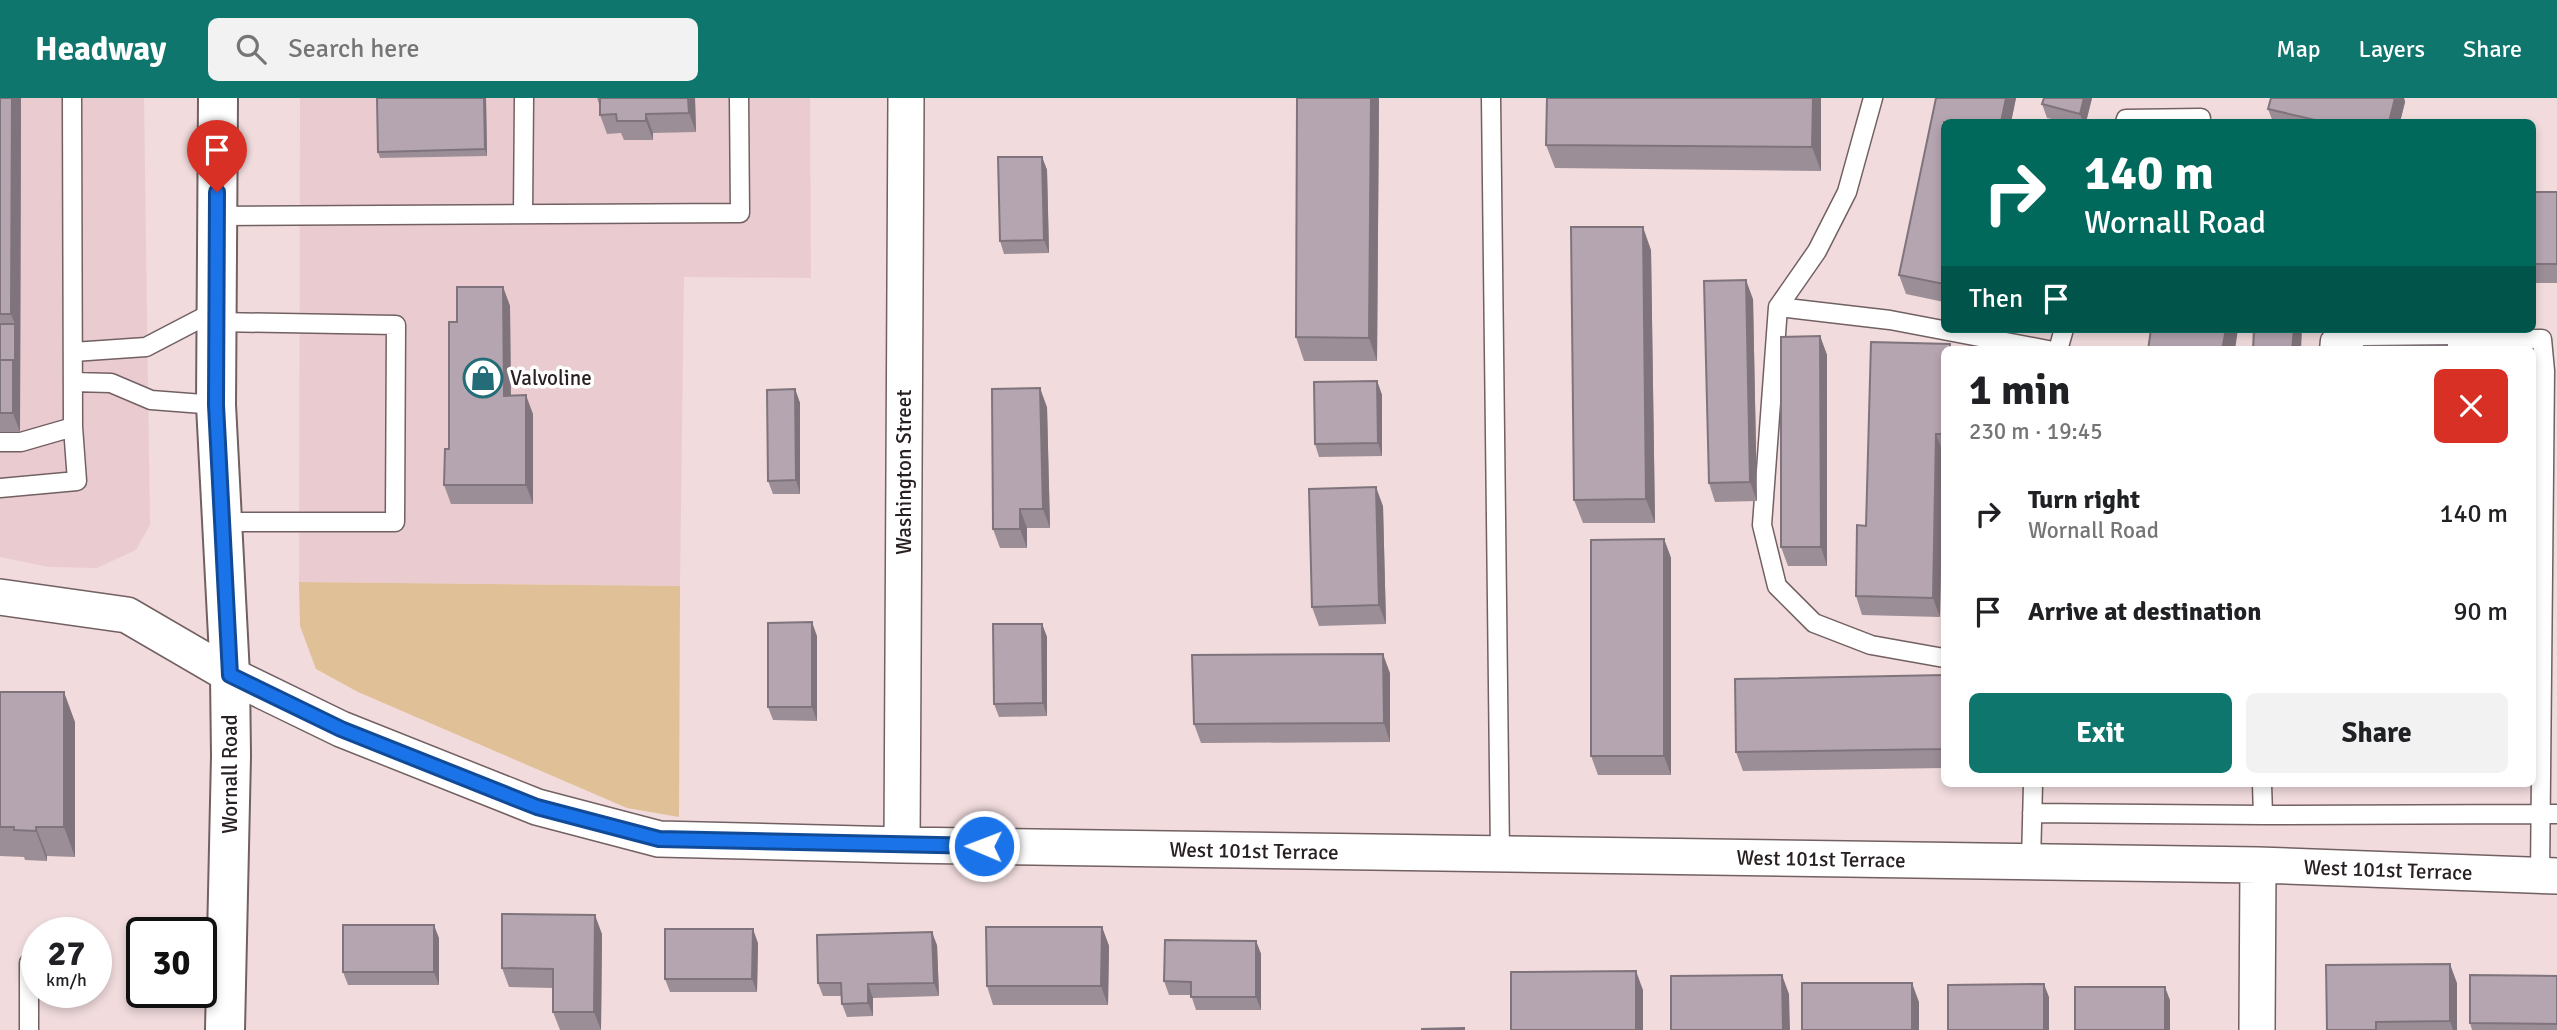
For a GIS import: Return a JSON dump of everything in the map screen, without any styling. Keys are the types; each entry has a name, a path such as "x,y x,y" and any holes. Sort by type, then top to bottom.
{"main road":[{"name":"Wornall Road","path":"218,98 216,405 230,675 231,756 225,1030"}],"street":[{"name":"Washington Street","path":"902,845 906,98"},
{"name":"West 101st Terrace","path":"0,597 127,615 230,675 341,729 537,807 659,839 2258,865 2548,876"},
{"path":"2257,1030 2258,865"}],"lane":[{"path":"0,488 77,481 73,427 72,98"},
{"path":"523,214 524,98"},
{"path":"217,216 740,213 738,98"},
{"path":"1491,98 1500,854"},
{"path":"1873,98 1847,192 1817,251 1778,307 1762,525 1777,586 1814,623 1871,645 1941,657"},
{"path":"2126,119 2201,118"},
{"path":"1778,307 1890,320 1941,330"},
{"path":"73,352 146,347 217,316 396,325 395,522 222,522"},
{"path":"1958,333 2027,346"},
{"path":"2329,346 2330,340 2542,339 2545,371 2537,650 2549,814 2548,876"},
{"path":"73,382 111,383 151,400 216,405"},
{"path":"0,442 21,442 73,427"},
{"path":"2031,862 2033,787"},
{"path":"2262,787 2263,815"},
{"path":"2032,813 2549,814"},
{"path":"29,1008 29,1030"}],"shaded area":[{"path":"0,98 144,98 150,525 136,550 97,568 48,567 0,557"},
{"path":"300,98 810,98 811,278 684,277 680,586 299,582"},
{"path":"299,582 680,586 679,817 627,808 358,692 316,669 300,626"}],"building":[{"path":"0,98 12,98 11,314 0,314"},
{"path":"377,98 484,98 485,149 378,152"},
{"path":"600,98 688,98 689,113 646,114 646,121 617,121 616,114 600,115"},
{"path":"1297,98 1371,98 1369,338 1296,337"},
{"path":"1547,98 1813,98 1812,147 1546,145"},
{"path":"1936,98 2006,98 2002,119 1941,119 1941,283 1899,275"},
{"path":"2044,98 2084,98 2080,114 2042,104"},
{"path":"2271,98 2395,98 2390,119 2311,119 2268,109"},
{"path":"998,157 1042,157 1044,240 1000,241"},
{"path":"2536,192 2557,192 2557,264 2536,264"},
{"path":"1571,227 1643,227 1646,499 1574,500"},
{"path":"1746,280 1750,482 1709,483 1704,281"},
{"name":"Valvoline","path":"457,287 503,287 504,396 526,395 526,485 444,485 445,449 449,449 449,322 457,322"},
{"path":"0,324 15,324 15,365 13,360 0,360"},
{"path":"2150,333 2225,333 2223,346 2149,346"},
{"path":"2254,333 2294,333 2292,346 2253,346"},
{"path":"1820,336 1821,547 1781,547 1781,337"},
{"path":"1871,342 1950,344 1941,346 1941,434 1936,434 1933,598 1856,596 1857,525 1866,526"},
{"path":"2447,345 2447,346 2364,346"},
{"path":"0,360 13,360 13,413 0,413"},
{"path":"1377,381 1378,443 1315,444 1314,382"},
{"path":"1040,388 1043,509 1020,509 1020,529 993,529 992,389"},
{"path":"795,389 796,480 768,481 767,390"},
{"path":"1376,487 1379,605 1312,607 1309,489"},
{"path":"1664,539 1664,756 1591,756 1591,540"},
{"path":"812,622 812,707 768,707 768,623"},
{"path":"993,624 1042,624 1043,703 994,704"},
{"path":"1383,654 1384,723 1194,724 1192,655"},
{"path":"1941,675 1941,749 1736,752 1735,679"},
{"path":"0,692 64,692 64,827 36,827 36,831 0,827"},
{"path":"502,914 595,915 594,1012 553,1012 553,969 502,968"},
{"path":"343,925 434,925 434,972 343,972"},
{"path":"986,927 1102,927 1101,986 987,986"},
{"path":"665,929 753,929 752,979 665,979"},
{"path":"932,932 934,983 868,984 868,1003 842,1004 841,983 818,983 817,935"},
{"path":"1165,940 1256,941 1256,997 1191,997 1191,982 1164,981"},
{"path":"2450,964 2450,1021 2376,1022 2376,1030 2327,1030 2326,965"},
{"path":"1636,971 1636,1030 1511,1030 1511,972"},
{"path":"1782,975 1783,1030 1671,1030 1671,976"},
{"path":"2470,975 2557,976 2557,1024 2470,1023"},
{"path":"1802,983 1912,983 1912,1030 1802,1030"},
{"path":"2044,984 2044,1030 1948,1030 1948,985"},
{"path":"2075,987 2165,987 2165,1030 2075,1030"},
{"path":"1422,1029 1464,1030 1422,1030"}],"place":[{"name":"Valvoline","path":"483,378"}],"route":[{"path":"217,192 216,405 230,675 341,729 537,807 659,839 984,846"}]}
